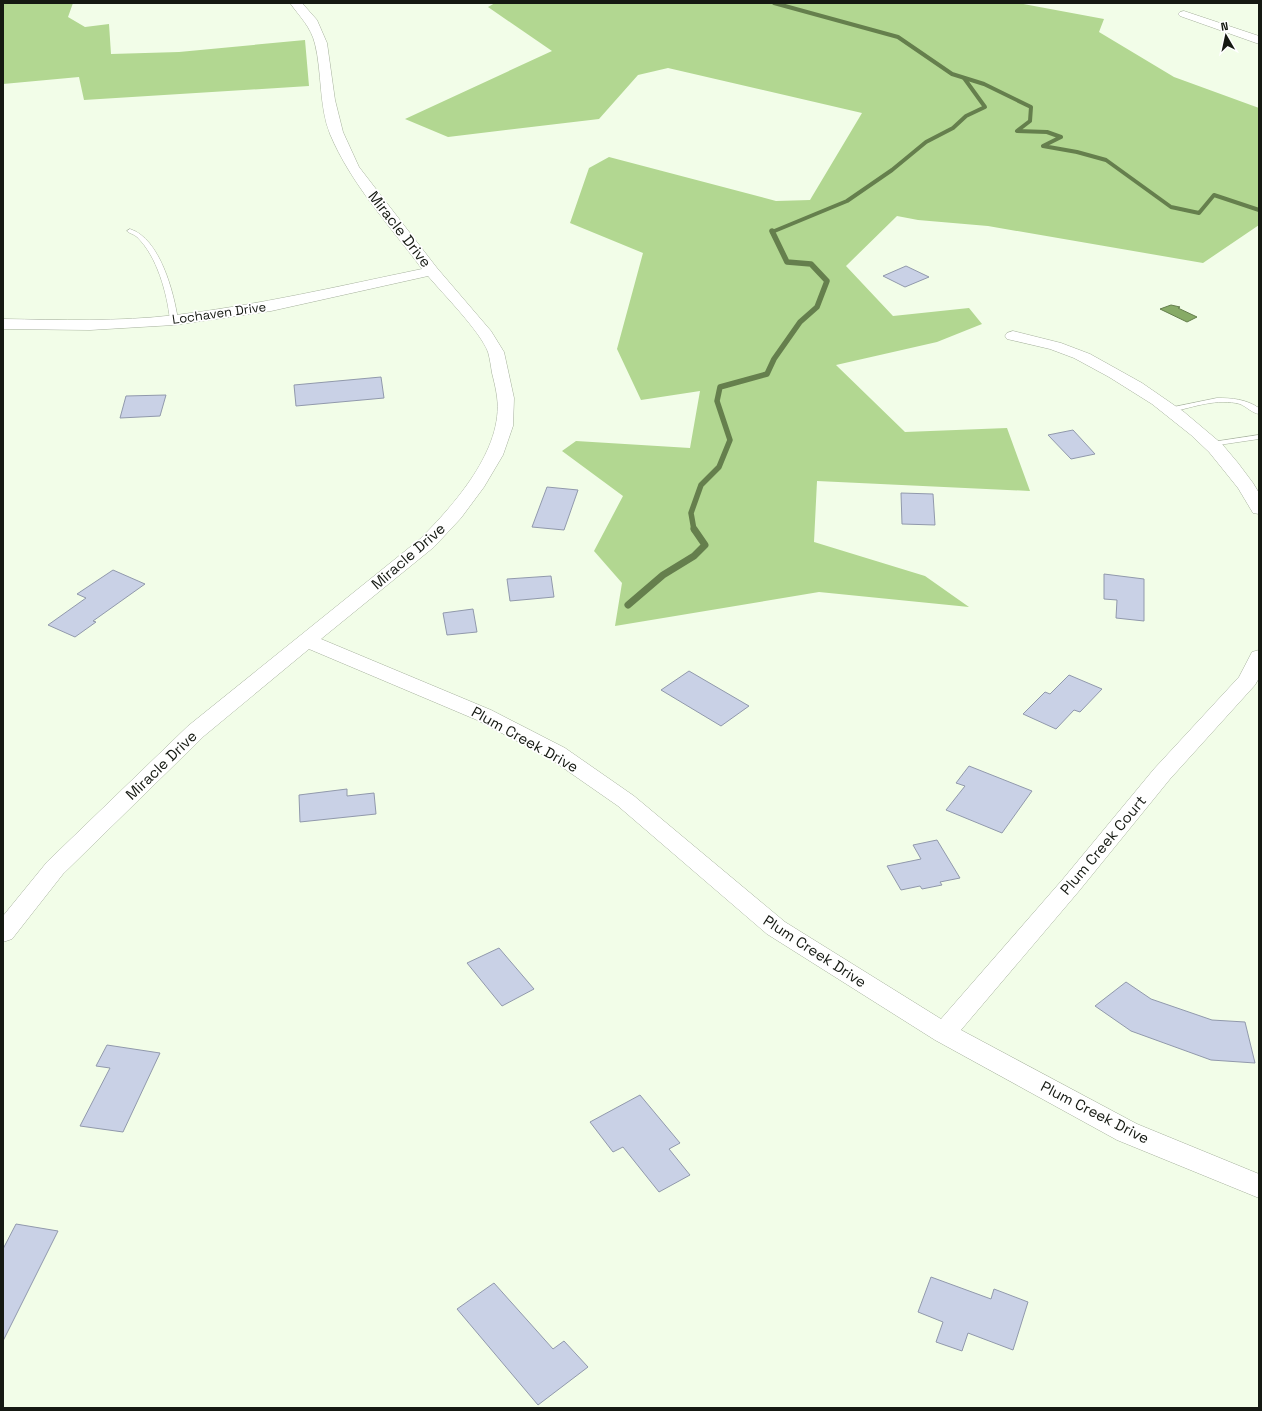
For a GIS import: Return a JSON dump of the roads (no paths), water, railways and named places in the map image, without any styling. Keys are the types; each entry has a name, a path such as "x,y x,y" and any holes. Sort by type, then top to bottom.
{"street":[{"name":"Miracle Drive","path":"3,933 55,868 196,731 427,543 455,514 479,481 494,455 504,426 506,398 496,352 483,331 432,271 353,168 336,132 329,100 321,43 311,20 296,3"},
{"path":"1184,14 1259,40"},
{"name":"Lochaven Drive","path":"3,324 90,325 174,320 272,306 432,271"},
{"path":"1013,336 1061,347 1080,355 1149,393 1188,422 1222,454 1249,488 1259,509"},
{"name":"Plum Creek Drive","path":"307,641 484,715 557,753 626,801 776,928 944,1032 1127,1132 1259,1186"},
{"name":"Plum Creek Court","path":"944,1032 1071,884 1162,774 1248,680 1259,656"}],"lane":[{"path":"130,231 139,235 156,258 171,298 174,320"},
{"path":"1172,410 1199,402 1235,401 1247,404 1259,412"},
{"path":"1212,444 1259,438"}],"waterway":[{"path":"774,3 898,37 952,74 984,84 1031,107 1030,121 1017,131 1047,132 1061,137 1043,146 1077,152 1106,160 1171,207 1199,213 1214,195 1259,210"},
{"path":"772,232 847,201 892,170 926,142 953,128 966,116 985,107 964,78"},
{"path":"694,530 691,513 701,485 719,467 730,440 717,401 720,387 767,374 774,359 800,322 817,307 827,281 811,264 787,262 772,232"},
{"path":"628,605 663,575 694,556 705,545 694,529"}]}
